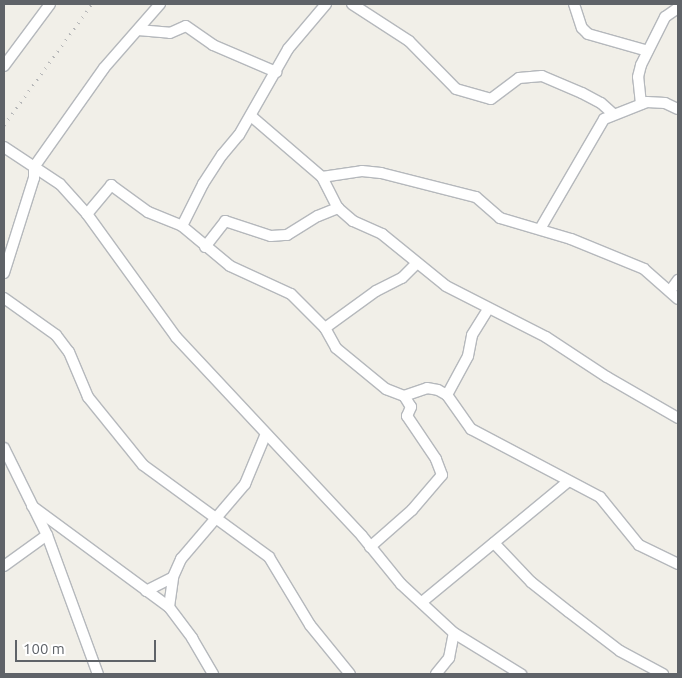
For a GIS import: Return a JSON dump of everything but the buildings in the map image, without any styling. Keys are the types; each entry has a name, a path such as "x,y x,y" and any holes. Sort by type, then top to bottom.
{"street":[{"path":"4,66 50,4"},
{"path":"4,273 34,178 34,167 104,68 160,4"},
{"path":"182,226 222,155 251,116 288,49 326,4"},
{"path":"352,4 409,41 456,89 491,99 519,78 542,76 601,103 612,113"},
{"path":"574,4 582,28 588,34 648,51"},
{"path":"641,104 638,77 648,51 665,17 678,8"},
{"path":"138,30 170,33 186,26 213,45 276,72"},
{"path":"540,229 595,130 612,113 641,104 665,103 678,109"},
{"path":"251,116 322,177 338,208 353,221 382,234 457,294 546,337 607,377 678,418"},
{"path":"4,147 60,184 87,214 166,324 265,436 295,463 401,584 454,633 521,674"},
{"path":"322,177 362,171 432,184 476,198 500,218 540,229 644,269 678,299"},
{"path":"87,214 111,185 148,212 182,226 230,266 291,294 325,328 336,348 386,389 404,396 411,407 407,416 436,460 442,476 412,510 370,547"},
{"path":"205,247 225,221 271,236 287,235 318,216 338,208"},
{"path":"325,328 376,291 402,278 417,263"},
{"path":"670,291 678,280"},
{"path":"4,298 56,335 69,352 88,397 143,465 270,557 310,625 350,674"},
{"path":"447,395 468,356 472,335 488,309"},
{"path":"404,396 427,388 447,395 471,429 600,497 639,545 678,562"},
{"path":"169,607 173,577 181,559 245,484 265,436"},
{"path":"4,448 47,535 98,674"},
{"path":"422,602 570,480"},
{"path":"32,506 169,607 192,638 213,674"},
{"path":"4,566 47,535"},
{"path":"494,543 532,582 569,612 620,651 662,674"},
{"path":"146,591 173,577"},
{"path":"436,674 449,658 454,633"}],"railway":[{"path":"4,125 92,4"}]}
